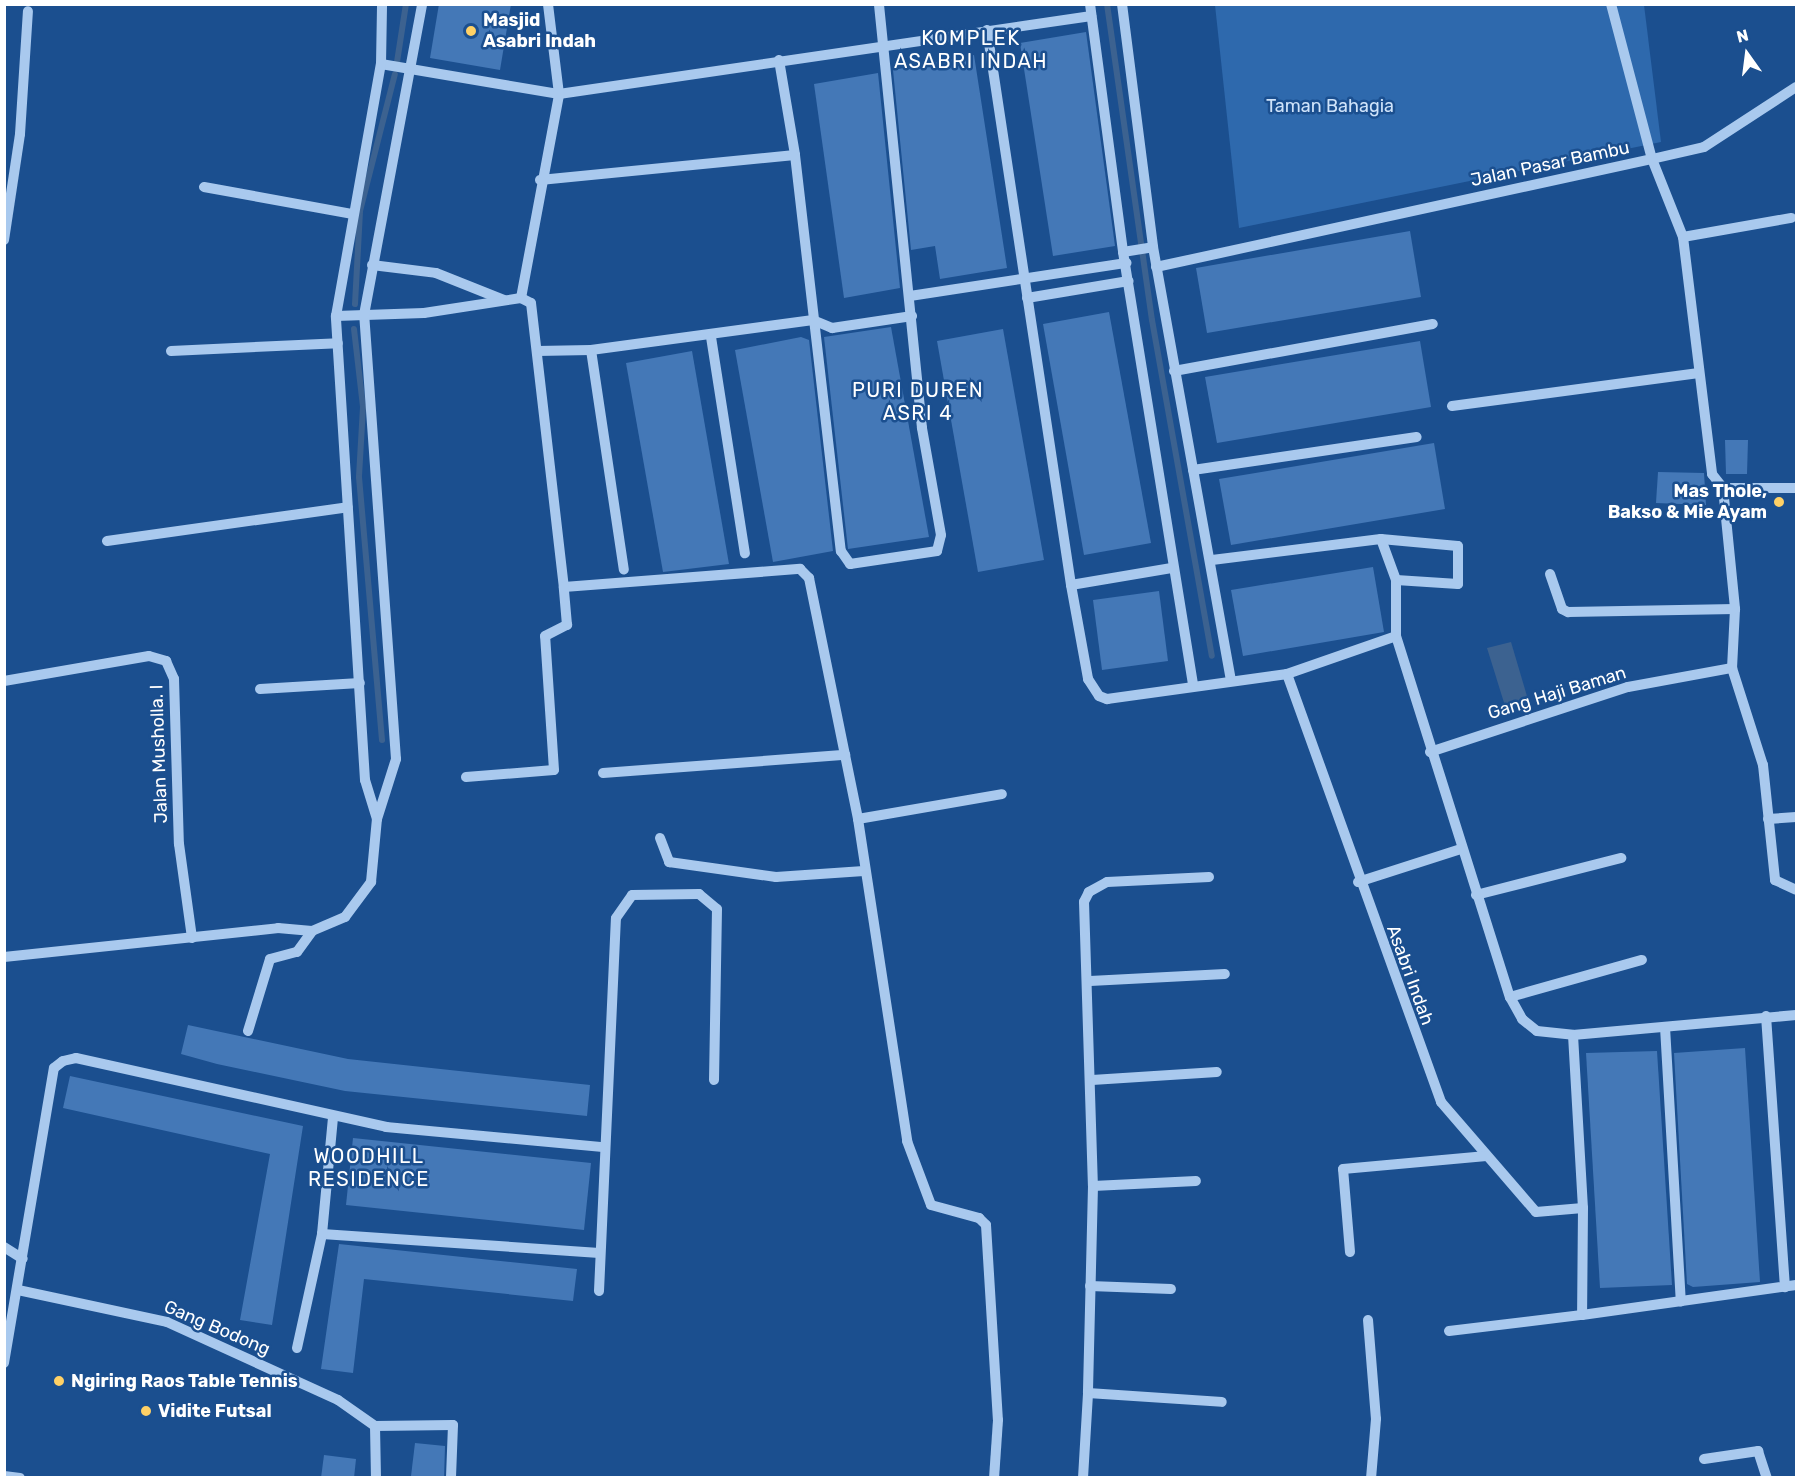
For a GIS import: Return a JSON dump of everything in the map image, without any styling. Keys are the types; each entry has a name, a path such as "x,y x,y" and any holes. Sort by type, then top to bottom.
{"street":[{"path":"377,819 365,780 336,316 352,214 381,64 382,4"},
{"path":"4,957 278,928 312,930 345,917 371,882 377,819 396,759 364,315 422,4"},
{"path":"521,298 540,180 559,94 548,4"},
{"path":"779,60 795,155 841,551 850,564 937,551 941,544 922,428 885,44 879,4"},
{"path":"1122,4 1149,248 1156,267 1174,371 1212,560 1231,679"},
{"path":"1611,4 1652,159 1704,147 1797,87"},
{"path":"381,64 410,71 559,94 987,30 1091,10 1172,568 1193,684"},
{"path":"4,240 20,134 28,11"},
{"path":"987,30 1071,585 1088,679 1099,696 1107,699 1193,684 1287,674 1396,636"},
{"path":"540,180 795,155"},
{"name":"Jalan Pasar Bambu","path":"1156,267 1652,159 1683,237 1712,474 1723,488"},
{"path":"204,187 352,214"},
{"path":"1683,237 1791,219"},
{"path":"910,297 1024,278 1127,256 1149,248"},
{"path":"372,265 436,273 504,300"},
{"path":"1027,298 1129,281"},
{"path":"336,316 443,311 521,298 534,308 567,625 545,636 554,770 466,777"},
{"path":"537,351 591,350 711,337 813,320 832,328 912,316"},
{"path":"1174,371 1433,324"},
{"path":"711,337 745,554"},
{"path":"171,351 338,343"},
{"path":"591,350 624,570"},
{"path":"1452,406 1699,373"},
{"path":"1193,470 1417,437"},
{"path":"1797,488 1723,488 1735,609 1732,668 1763,765 1775,880 1797,890"},
{"path":"107,541 348,507"},
{"path":"1212,560 1381,539 1458,546 1458,584 1396,580"},
{"path":"1381,539 1396,580 1396,636 1430,752 1510,997 1522,1019 1537,1031 1574,1035 1797,1015"},
{"path":"1071,585 1172,568"},
{"path":"564,587 800,569 809,578 858,819 864,871 895,1042 907,1141 931,1205 979,1218 986,1225 998,1420 994,1478"},
{"path":"1550,574 1562,609 1568,612 1735,609"},
{"name":"Jalan Musholla. I","path":"4,681 149,656 166,661 174,679 179,844 192,938"},
{"name":"Gang Haji Baman","path":"1430,752 1628,687 1732,668"},
{"name":"Asabri Indah","path":"1287,674 1429,1080 1441,1102 1536,1212 1583,1208"},
{"path":"260,689 360,683"},
{"path":"603,773 845,755"},
{"path":"858,819 1002,794"},
{"path":"1768,819 1797,817"},
{"path":"660,838 669,862 776,876 864,871"},
{"path":"1358,882 1461,849"},
{"path":"1476,896 1621,858"},
{"path":"1083,1478 1088,1393 1093,1186 1090,981 1084,902 1089,892 1107,882 1209,877"},
{"path":"599,1291 603,1147 616,918 632,895 699,894 717,909 714,1080"},
{"path":"248,1031 270,959 297,952 312,930"},
{"path":"1510,997 1642,960"},
{"path":"1090,981 1225,974"},
{"path":"1766,1016 1785,1287"},
{"path":"1665,1027 1681,1302"},
{"path":"1574,1035 1583,1208 1582,1315"},
{"path":"4,1363 54,1068 63,1061 76,1058 386,1127 603,1147"},
{"path":"1092,1080 1217,1072"},
{"path":"297,1348 322,1234 333,1117"},
{"path":"1350,1252 1343,1169 1486,1156"},
{"path":"1093,1186 1196,1181"},
{"path":"322,1234 599,1253"},
{"path":"4,1247 23,1259"},
{"path":"1090,1286 1171,1289"},
{"path":"1449,1331 1797,1286"},
{"name":"Gang Bodong","path":"18,1290 166,1322 338,1400 375,1426"},
{"path":"1368,1320 1376,1419 1371,1478"},
{"path":"1088,1393 1222,1402"},
{"path":"376,1478 378,1441 375,1426 453,1425 451,1478"},
{"path":"1704,1459 1758,1451 1767,1478"},
{"path":"4,1476 20,1478"}],"green space":[{"name":"Taman Bahagia","path":"1215,5 1644,5 1661,142 1239,228"}],"shaded area":[{"path":"1511,642 1529,703 1506,709 1487,648"}],"building":[{"name":"Masjid Asabri Indah","path":"439,4 511,4 500,70 430,58"},
{"path":"1086,32 1115,246 1053,256 1020,43"},
{"path":"974,55 1007,268 940,279 935,246 911,250 893,70"},
{"path":"878,73 900,288 844,298 814,84"},
{"path":"1410,231 1421,297 1207,333 1196,268"},
{"path":"1109,312 1151,543 1084,555 1043,324"},
{"path":"891,327 929,537 848,549 824,337"},
{"path":"1003,329 1044,560 978,572 937,341"},
{"path":"801,337 809,340 833,551 773,562 735,350"},
{"path":"1420,341 1431,407 1217,443 1205,377"},
{"path":"692,351 729,564 663,572 626,363"},
{"path":"1725,440 1748,440 1747,474 1726,474"},
{"path":"1434,443 1445,509 1231,545 1219,479"},
{"path":"1658,472 1704,473 1706,505 1656,503"},
{"path":"1373,567 1384,632 1243,656 1231,590"},
{"path":"1159,591 1168,661 1102,670 1093,600"},
{"path":"188,1025 348,1059 590,1085 587,1116 345,1091 217,1064 181,1054"},
{"path":"1745,1048 1760,1282 1693,1287 1687,1284 1674,1053"},
{"path":"1657,1051 1672,1285 1600,1288 1586,1053"},
{"path":"70,1076 303,1126 272,1325 240,1320 270,1154 63,1108"},
{"path":"353,1138 591,1163 584,1230 346,1205"},
{"path":"339,1244 577,1269 573,1301 364,1279 353,1373 321,1369"},
{"path":"415,1443 445,1446 444,1478 411,1476"},
{"path":"324,1455 356,1459 354,1478 321,1478"}],"waterway":[{"path":"397,62 406,4"},
{"path":"1107,4 1152,320 1212,656"},
{"path":"355,304 360,211 395,74"},
{"path":"354,329 363,407 359,477 382,740"}],"place":[{"name":"Masjid Asabri Indah","path":"471,31"},
{"name":"Mas Thole, Bakso & Mie Ayam","path":"1779,502"},
{"name":"Ngiring Raos Table Tennis","path":"59,1381"},
{"name":"Vidite Futsal","path":"146,1411"}],"district":[{"name":"KOMPLEK ASABRI INDAH","path":"971,50"},
{"name":"PURI DUREN ASRI 4","path":"918,402"},
{"name":"WOODHILL RESIDENCE","path":"369,1168"}]}
